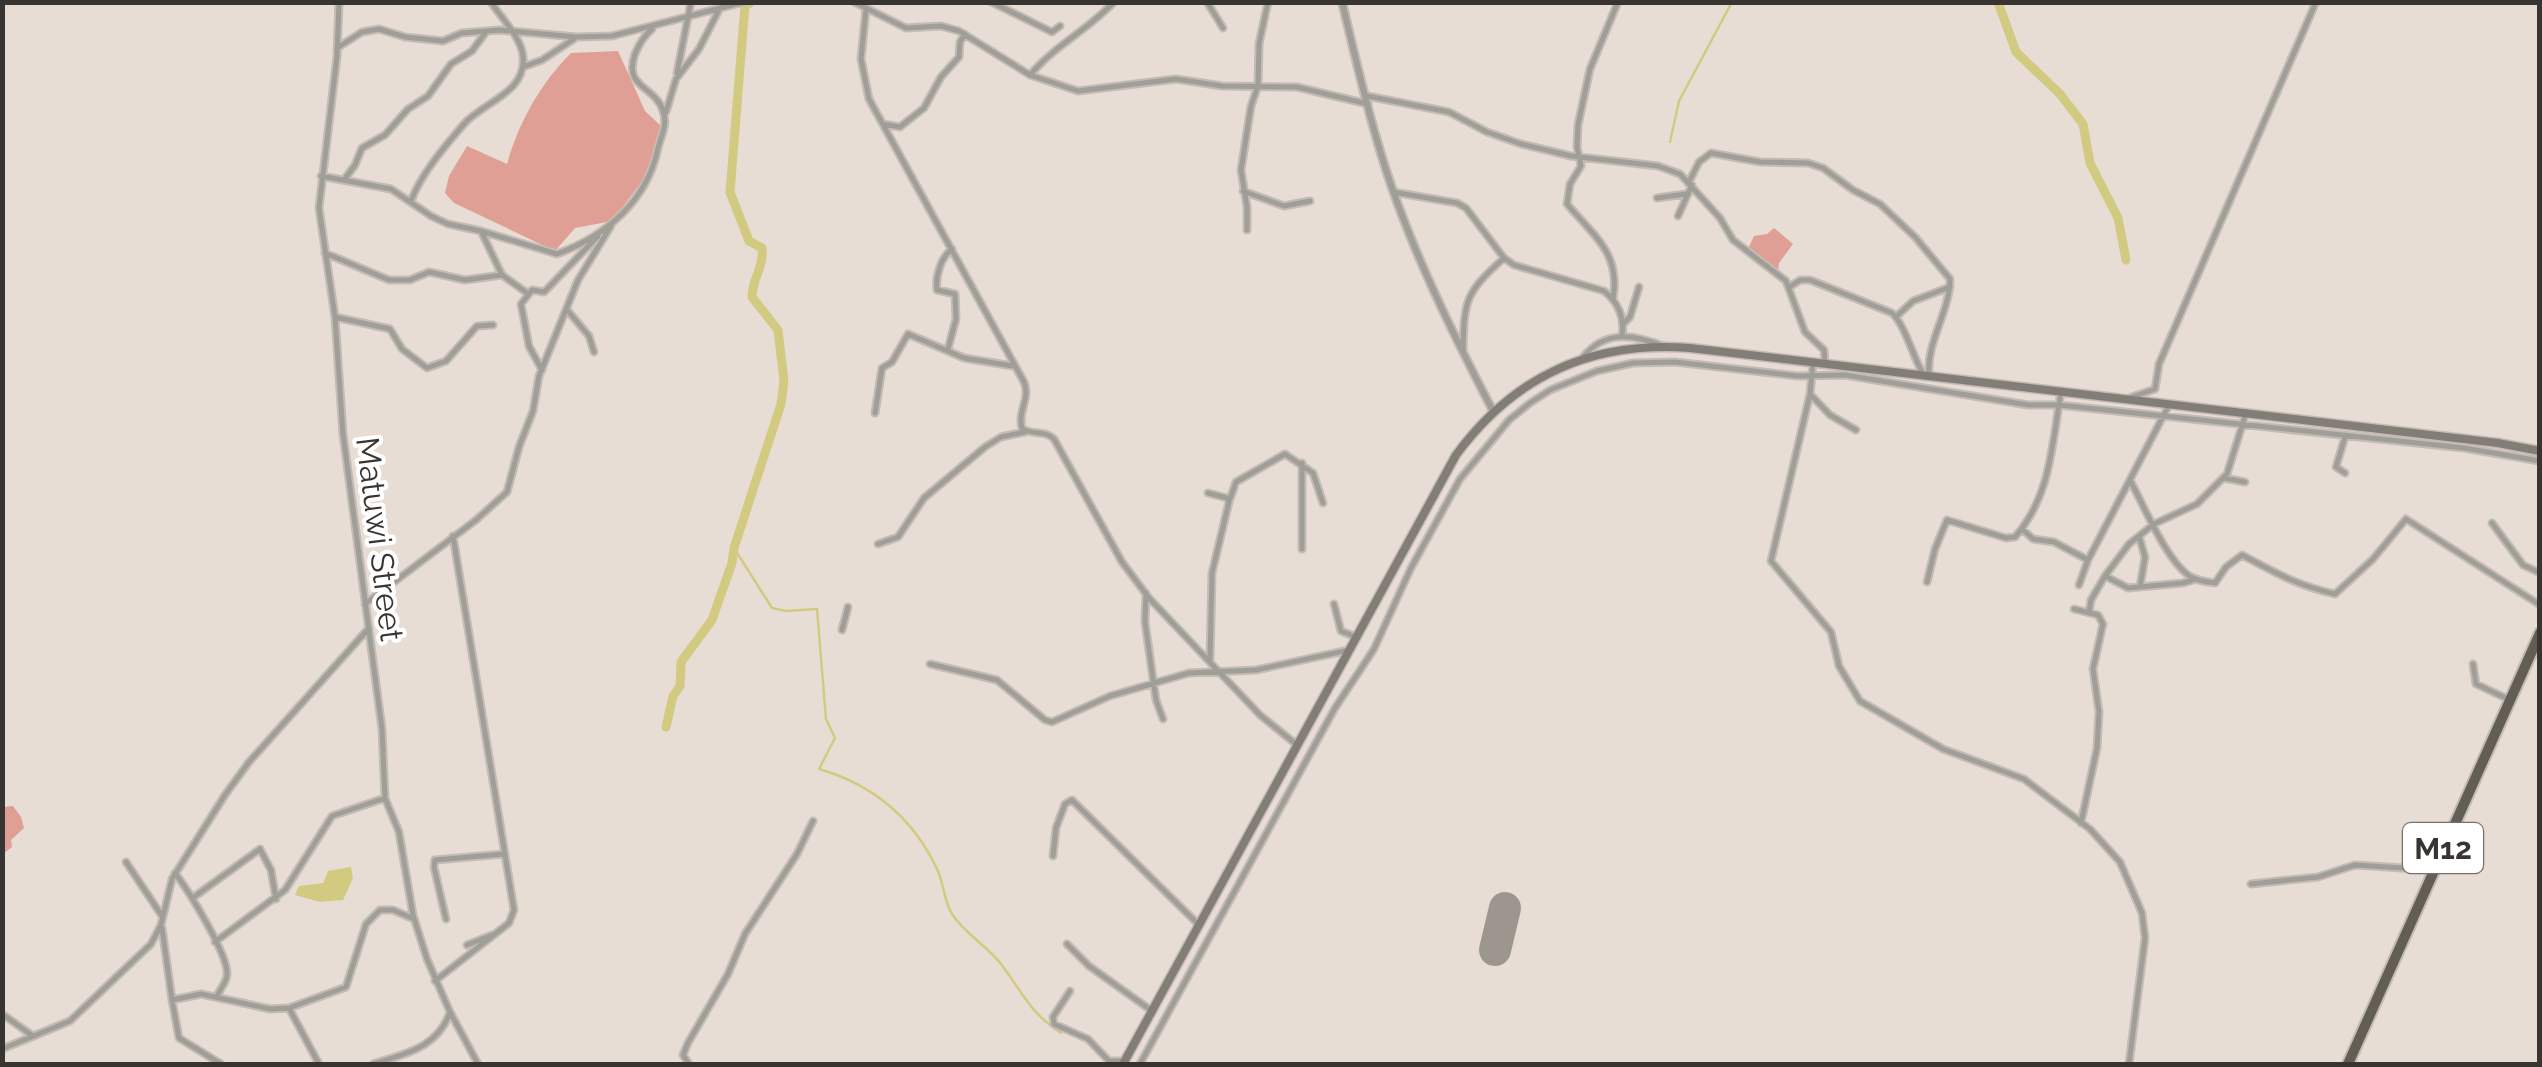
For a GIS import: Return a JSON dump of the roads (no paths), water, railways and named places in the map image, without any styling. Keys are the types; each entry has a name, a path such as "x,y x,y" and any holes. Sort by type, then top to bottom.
{"highway":[{"name":"M12","path":"2348,1064 2538,639"}],"main road":[{"path":"1124,1062 1444,472 1472,432 1493,411 1534,381 1581,360 1618,350 1664,346 2540,450"}],"street":[{"name":"Matuwi Street","path":"339,2 320,208 334,317 337,381 385,759 385,798 400,832 414,919 435,980 478,1064"},
{"path":"411,201 417,184 468,119 508,92 523,67 522,49 490,2"},
{"path":"542,371 528,346 521,304 532,290 544,292 645,186 652,173 676,79 690,2"},
{"path":"337,48 372,29 443,41 462,33 511,31 612,36 744,2"},
{"path":"854,2 906,28 940,26 965,34 1030,74 1065,88 1087,92 1166,80 1303,88 1449,112 1504,139 1581,157 1663,166 1690,184 1720,218 1733,240 1780,274 1790,287 1805,332 1824,350 1825,364"},
{"path":"991,2 1052,32 1060,26"},
{"path":"1030,74 1054,51 1103,16 1114,2"},
{"path":"1207,2 1222,28"},
{"path":"1247,230 1242,162 1252,99 1258,86 1259,44 1268,2"},
{"path":"1342,2 1393,192 1436,298 1493,411"},
{"path":"1618,2 1590,69 1580,110 1577,146 1581,166 1566,200 1599,240 1614,266 1613,300 1624,323 1622,336"},
{"path":"2152,403 2160,364 2316,2"},
{"path":"676,79 698,49 720,7"},
{"path":"866,9 862,73 869,98 1028,392 1020,426 1028,432"},
{"path":"654,27 640,42 632,70 665,115"},
{"path":"341,182 351,172 362,148 385,136 408,108 423,100 451,64 472,51 486,32"},
{"path":"881,124 900,127 921,112 945,70 959,57 965,34"},
{"path":"523,67 542,60 576,37"},
{"path":"1678,216 1698,162 1711,153 1760,162 1819,166 1887,210 1949,276 1950,286 1926,376"},
{"path":"320,176 394,190 417,184"},
{"path":"394,190 448,224 557,254 607,228"},
{"path":"1243,191 1284,206 1310,201"},
{"path":"1393,192 1462,205 1504,258 1517,267 1594,287 1613,300"},
{"path":"1657,198 1686,194"},
{"path":"365,604 476,520 509,489 542,371 578,280 605,240 607,228"},
{"path":"481,231 502,275 527,293"},
{"path":"948,350 956,319 955,294 935,287 941,264 952,249"},
{"path":"326,253 390,280 410,280 429,272 465,280 502,275"},
{"path":"1463,355 1464,319 1472,288 1504,258"},
{"path":"1790,287 1800,280 1810,280 1898,316"},
{"path":"1898,316 1914,301 1950,286"},
{"path":"1624,323 1630,317 1639,287"},
{"path":"568,310 590,336 594,352"},
{"path":"1898,316 1908,348 1926,376"},
{"path":"334,317 390,329 409,356 427,368 446,360 477,326 493,325"},
{"path":"875,413 882,368 892,362 905,336 911,334 974,360 1016,367"},
{"path":"1581,360 1596,342 1622,336 1636,336 1664,346"},
{"path":"1140,1064 1311,752 1374,649 1411,568 1460,478 1508,420 1530,402 1586,374 1633,363 1705,364 1813,376 1845,375 2028,405 2059,405 2464,448 2540,461"},
{"path":"1814,363 1771,561 1830,632 1839,666 1864,704 1944,749 2024,779 2099,836 2120,862 2142,913 2145,938 2130,1064"},
{"path":"2125,400 2153,391"},
{"path":"1927,582 1934,549 1947,520 2006,538 2015,537 2022,530 2044,490 2061,392"},
{"path":"1810,394 1830,415 1856,430"},
{"path":"2079,585 2088,560 2169,405"},
{"path":"2088,612 2091,600 2119,555 2154,524 2197,504 2229,471 2246,413"},
{"path":"878,544 898,537 924,498 984,447 1001,437 1046,432 1054,439 1122,562 1146,593 1260,715 1297,745"},
{"path":"2345,437 2336,467 2345,473"},
{"path":"1210,663 1212,573 1231,489 1236,482 1285,454 1313,473 1323,503"},
{"path":"1302,463 1302,549"},
{"path":"2221,480 2246,482"},
{"path":"2131,482 2168,551 2196,579 2214,583 2234,558 2242,555 2260,568 2335,594 2373,559 2406,518 2540,605"},
{"path":"1208,493 1229,502"},
{"path":"2492,524 2523,564 2540,573"},
{"path":"2022,530 2034,539 2054,542 2088,560"},
{"path":"435,980 498,934 510,923 514,910 453,536"},
{"path":"2139,536 2145,557 2140,587"},
{"path":"2105,576 2128,588 2182,584 2196,579"},
{"path":"1146,593 1145,622 1163,719"},
{"path":"1334,604 1341,631 1356,637"},
{"path":"842,630 848,607"},
{"path":"2074,609 2098,616 2103,624 2092,669 2099,712 2097,748 2081,823"},
{"path":"221,1064 180,1038 161,925 176,872 248,762 368,628"},
{"path":"930,664 1000,682 1050,722 1110,696 1190,673 1256,670 1348,650"},
{"path":"2474,664 2476,684 2510,700"},
{"path":"1291,756 1311,752"},
{"path":"215,942 276,898 332,816 385,798"},
{"path":"1053,856 1059,817 1064,804 1072,800 1199,925"},
{"path":"689,1064 683,1055 688,1043 728,974 748,928 797,854 813,821"},
{"path":"194,896 260,849 272,870 276,898"},
{"path":"446,919 434,867 436,860 504,854"},
{"path":"126,862 162,916"},
{"path":"2251,884 2318,878 2355,865 2434,870"},
{"path":"176,872 194,896 228,974 216,996"},
{"path":"172,1000 216,996 264,1010 289,1008 346,988 366,924 380,910 393,910 414,919"},
{"path":"2,1049 55,1030 84,1010 151,944 161,925"},
{"path":"467,945 498,934"},
{"path":"1068,944 1089,966 1152,1011"},
{"path":"1070,990 1053,1017 1054,1024 1088,1039 1110,1061 1124,1062"},
{"path":"289,1008 319,1064"},
{"path":"372,1064 430,1042 443,1028 450,1012"},
{"path":"2,1014 32,1036"}],"waterway":[{"path":"1670,142 1679,101 1732,2"},
{"path":"1998,2 2016,52 2060,94 2083,124 2090,163 2118,218 2126,260"},
{"path":"666,727 673,696 680,686 681,662 712,620 732,563 781,404 784,381 778,330 752,297 762,248 749,241 730,192 745,5 750,3"},
{"path":"734,548 772,608 817,609 826,719 835,738 819,769 857,784 904,820 928,852 957,921 995,958 1034,1010 1061,1033"}]}
